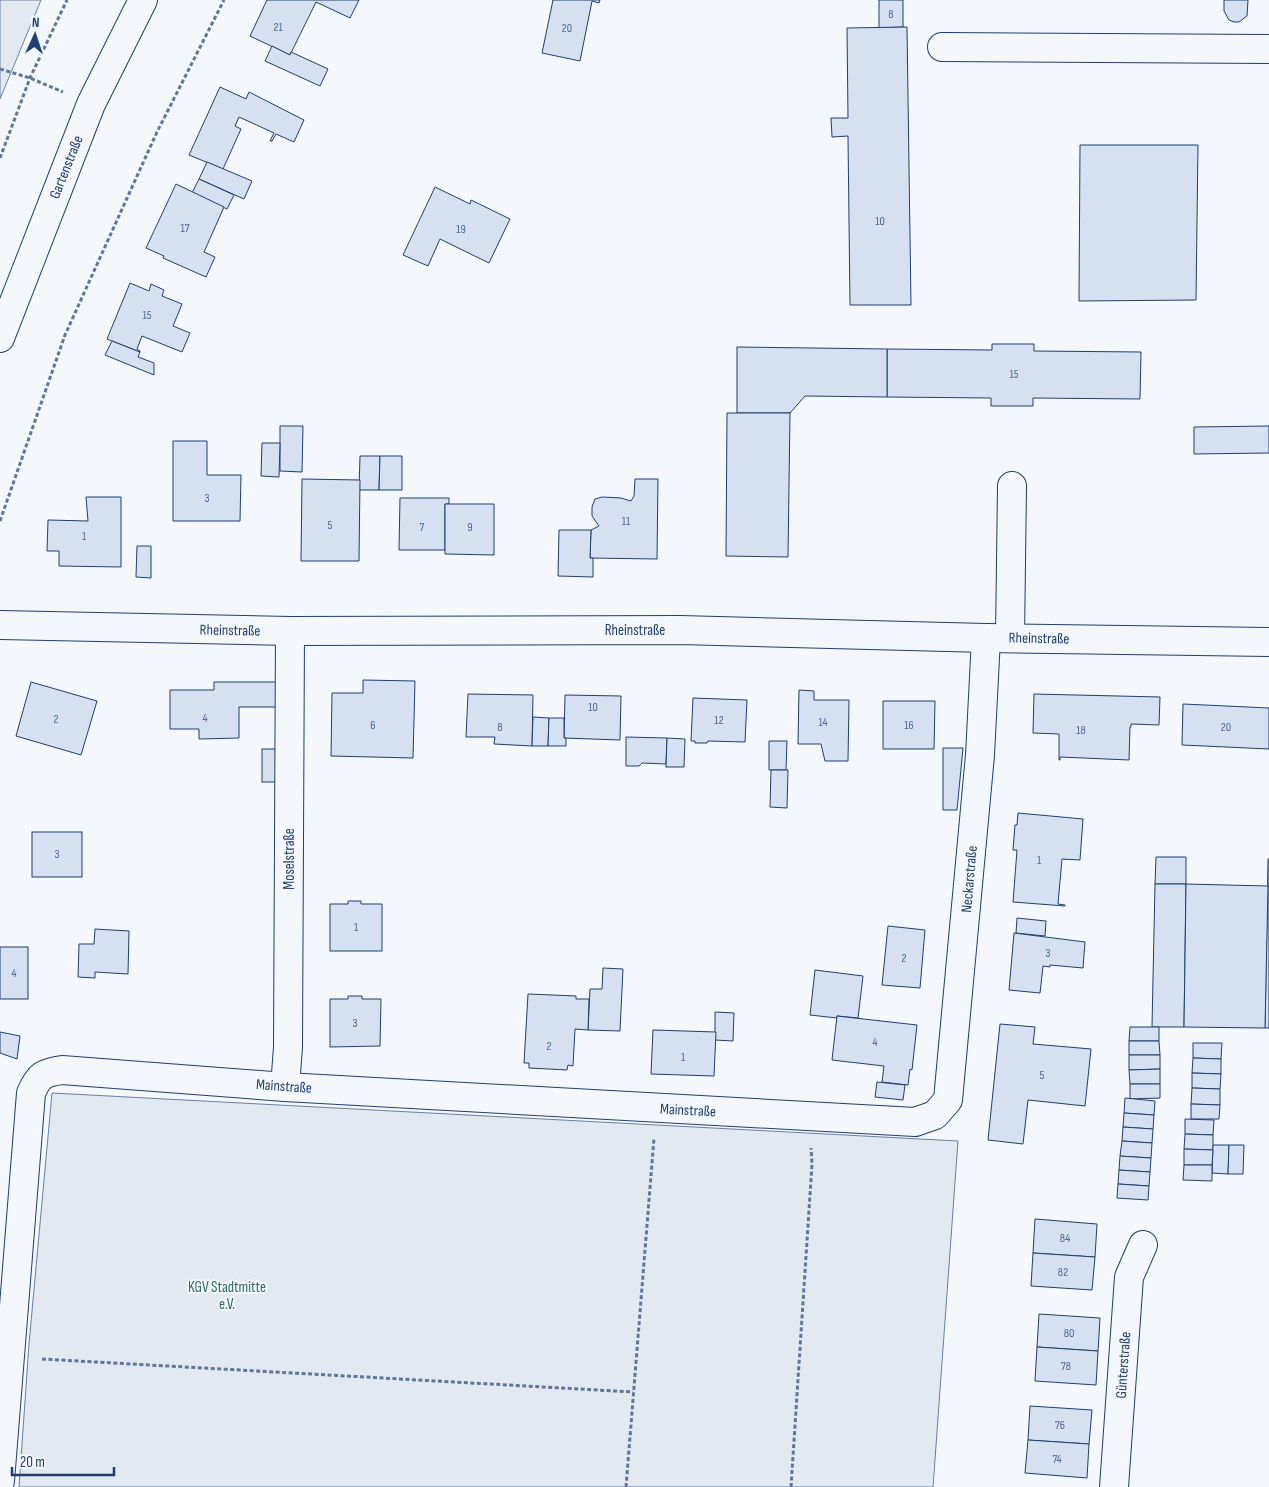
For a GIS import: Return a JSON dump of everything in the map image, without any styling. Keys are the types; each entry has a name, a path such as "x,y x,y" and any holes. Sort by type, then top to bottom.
{"street":[{"name":"Gartenstraße","path":"0,338 91,104 143,0"},
{"path":"942,48 1269,49"},
{"name":"Neckarstraße","path":"935,1116 948,1100 980,755 998,638 1012,486"},
{"name":"Rheinstraße","path":"0,625 290,631 680,630 998,638 1269,642"},
{"name":"Moselstraße","path":"285,1086 288,1037 290,631"},
{"name":"Mainstraße","path":"0,1481 31,1093 36,1080 46,1073 62,1070 285,1086 915,1122 935,1116"},
{"name":"Günterstraße","path":"1114,1487 1129,1277 1143,1245"}],"path":[{"path":"0,158 30,78 67,0"},
{"path":"0,521 65,335 157,132 224,0"},
{"path":"0,70 30,78 91,104"},
{"path":"626,1487 654,1149"},
{"path":"792,1487 812,1164"},
{"path":"44,1359 633,1392"}],"green space":[{"path":"0,0 41,0 0,99"},
{"name":"KGV Stadtmitte e.V.","path":"52,1093 958,1141 933,1487 19,1487 29,1344"}],"building":[{"path":"267,0 359,0 350,18 316,2 290,55 250,36"},
{"path":"553,0 600,0 599,3 592,1 580,61 542,53"},
{"path":"879,0 903,0 903,27 879,28"},
{"path":"1224,0 1248,0 1247,16 1239,22 1229,20 1224,11"},
{"path":"907,27 911,305 850,305 848,136 832,137 831,118 848,118 847,28"},
{"path":"272,46 290,55 291,52 328,69 320,86 265,61"},
{"path":"220,87 246,99 249,92 304,120 294,142 276,134 272,141 270,141 274,133 239,117 235,126 241,129 223,169 189,155"},
{"path":"1080,145 1198,145 1196,300 1079,301"},
{"path":"207,162 252,181 244,199 199,179"},
{"path":"199,179 234,195 227,209 192,193"},
{"path":"176,184 224,207 204,252 215,257 206,277 163,258 164,256 146,248"},
{"path":"435,187 470,204 471,200 510,219 489,263 440,239 428,266 403,255"},
{"path":"130,283 149,291 151,284 164,290 162,296 182,304 173,326 190,333 182,352 142,336 137,349 140,352 107,339"},
{"path":"112,341 140,352 138,357 154,363 154,375 105,355"},
{"path":"992,344 1034,344 1034,351 1141,352 1140,399 1033,398 1033,406 991,406 991,398 887,397 887,349 992,350"},
{"path":"737,347 887,349 887,397 805,396 790,413 737,413"},
{"path":"727,413 790,413 788,557 726,556"},
{"path":"280,426 303,426 302,472 280,471"},
{"path":"1269,426 1269,453 1194,454 1194,427"},
{"path":"173,441 207,441 207,475 241,475 240,521 173,521"},
{"path":"262,443 280,443 279,477 261,476"},
{"path":"360,456 380,456 379,490 359,490"},
{"path":"380,456 402,456 402,490 379,490"},
{"path":"302,479 360,480 359,561 301,561"},
{"path":"635,479 658,479 657,559 590,558 591,530 599,526 592,516 592,507 595,499 602,497 621,498 631,501 634,496"},
{"path":"86,497 121,497 121,567 59,566 59,551 47,551 48,520 88,521"},
{"path":"400,498 449,498 449,504 445,504 445,550 399,550"},
{"path":"445,504 494,504 494,555 445,554"},
{"path":"559,530 591,530 590,558 593,558 593,577 558,576"},
{"path":"137,546 151,546 151,578 136,577"},
{"path":"363,680 415,681 413,758 331,756 332,693 363,693"},
{"path":"31,682 97,701 81,755 16,736"},
{"path":"214,682 280,682 280,707 239,707 239,738 199,739 199,729 170,729 170,690 214,690"},
{"path":"799,690 814,691 814,700 849,700 848,761 825,761 821,744 798,744"},
{"path":"468,694 533,695 532,746 494,744 495,737 466,737"},
{"path":"1034,694 1160,697 1159,725 1131,724 1129,760 1060,757 1059,760 1059,734 1033,733"},
{"path":"565,695 621,696 620,740 564,738"},
{"path":"693,698 747,700 745,742 708,741 707,743 695,743 695,741 691,741"},
{"path":"883,701 935,701 934,749 883,749"},
{"path":"1183,704 1269,708 1269,749 1182,745"},
{"path":"533,717 549,718 548,746 532,746"},
{"path":"549,718 564,718 566,746 548,746"},
{"path":"626,737 667,738 666,764 642,763 639,766 626,766"},
{"path":"667,738 685,739 684,767 666,767"},
{"path":"769,741 787,741 786,770 769,770"},
{"path":"943,748 963,748 957,810 943,810"},
{"path":"262,749 280,749 280,782 262,782"},
{"path":"771,770 788,770 787,808 770,807"},
{"path":"1018,813 1083,819 1080,860 1062,859 1058,904 1065,906 1013,902 1017,850 1013,850"},
{"path":"32,832 82,832 82,877 32,877"},
{"path":"1156,857 1186,857 1186,884 1155,884"},
{"path":"1268,859 1269,1028 1265,1028"},
{"path":"1155,884 1186,884 1184,1027 1152,1027"},
{"path":"1186,884 1268,886 1265,1028 1184,1027"},
{"path":"348,901 361,901 361,904 382,904 382,951 330,951 330,904 348,904"},
{"path":"1017,918 1046,921 1045,936 1016,933"},
{"path":"888,926 925,930 920,988 882,985"},
{"path":"95,929 129,931 128,974 95,972 95,978 78,977 79,944 94,944"},
{"path":"1014,933 1085,942 1083,968 1043,966 1040,993 1009,990"},
{"path":"0,947 28,947 28,999 0,999"},
{"path":"603,968 623,969 620,1031 588,1030 590,989 602,989"},
{"path":"815,970 863,976 858,1018 810,1015"},
{"path":"528,994 576,996 576,999 589,999 588,1030 575,1029 573,1066 568,1065 567,1070 529,1068 529,1063 524,1063"},
{"path":"348,996 362,996 362,999 381,999 380,1046 330,1047 330,999 348,999"},
{"path":"715,1012 734,1013 733,1041 715,1040"},
{"path":"837,1016 917,1025 912,1070 910,1069 908,1085 882,1082 884,1066 832,1060"},
{"path":"1000,1024 1035,1027 1033,1044 1091,1049 1085,1106 1028,1100 1023,1144 988,1140"},
{"path":"1130,1027 1159,1027 1159,1041 1129,1041"},
{"path":"653,1030 716,1032 714,1076 651,1074"},
{"path":"0,1032 20,1036 17,1059 0,1053"},
{"path":"1129,1041 1159,1041 1160,1055 1129,1055"},
{"path":"1193,1043 1222,1043 1221,1059 1193,1058"},
{"path":"1129,1055 1160,1055 1160,1069 1129,1070"},
{"path":"1193,1058 1221,1059 1221,1074 1192,1073"},
{"path":"1160,1069 1160,1084 1130,1084 1129,1070"},
{"path":"1192,1073 1221,1074 1220,1089 1192,1088"},
{"path":"877,1082 905,1085 903,1100 875,1097"},
{"path":"1130,1084 1160,1084 1160,1098 1130,1099"},
{"path":"1192,1088 1220,1089 1220,1105 1191,1104"},
{"path":"1125,1098 1155,1101 1154,1115 1124,1113"},
{"path":"1191,1104 1220,1105 1219,1119 1191,1119"},
{"path":"1124,1113 1154,1115 1153,1129 1123,1127"},
{"path":"1185,1119 1214,1120 1213,1135 1185,1134"},
{"path":"1123,1127 1153,1129 1152,1143 1122,1141"},
{"path":"1185,1134 1213,1135 1213,1150 1184,1149"},
{"path":"1122,1141 1152,1143 1151,1158 1120,1156"},
{"path":"1213,1145 1229,1145 1228,1174 1212,1173"},
{"path":"1229,1145 1244,1145 1243,1174 1228,1174"},
{"path":"1184,1149 1213,1150 1212,1165 1184,1165"},
{"path":"1120,1156 1151,1158 1150,1172 1119,1170"},
{"path":"1184,1165 1212,1165 1212,1181 1183,1180"},
{"path":"1119,1170 1150,1172 1149,1186 1118,1184"},
{"path":"1118,1184 1149,1186 1148,1200 1117,1198"},
{"path":"1035,1219 1097,1224 1095,1257 1033,1253"},
{"path":"1033,1253 1095,1257 1092,1290 1031,1286"},
{"path":"1039,1314 1100,1318 1098,1351 1037,1347"},
{"path":"1037,1347 1098,1351 1096,1385 1035,1381"},
{"path":"1030,1406 1092,1410 1089,1444 1028,1440"},
{"path":"1028,1440 1089,1444 1087,1478 1025,1473"}]}
